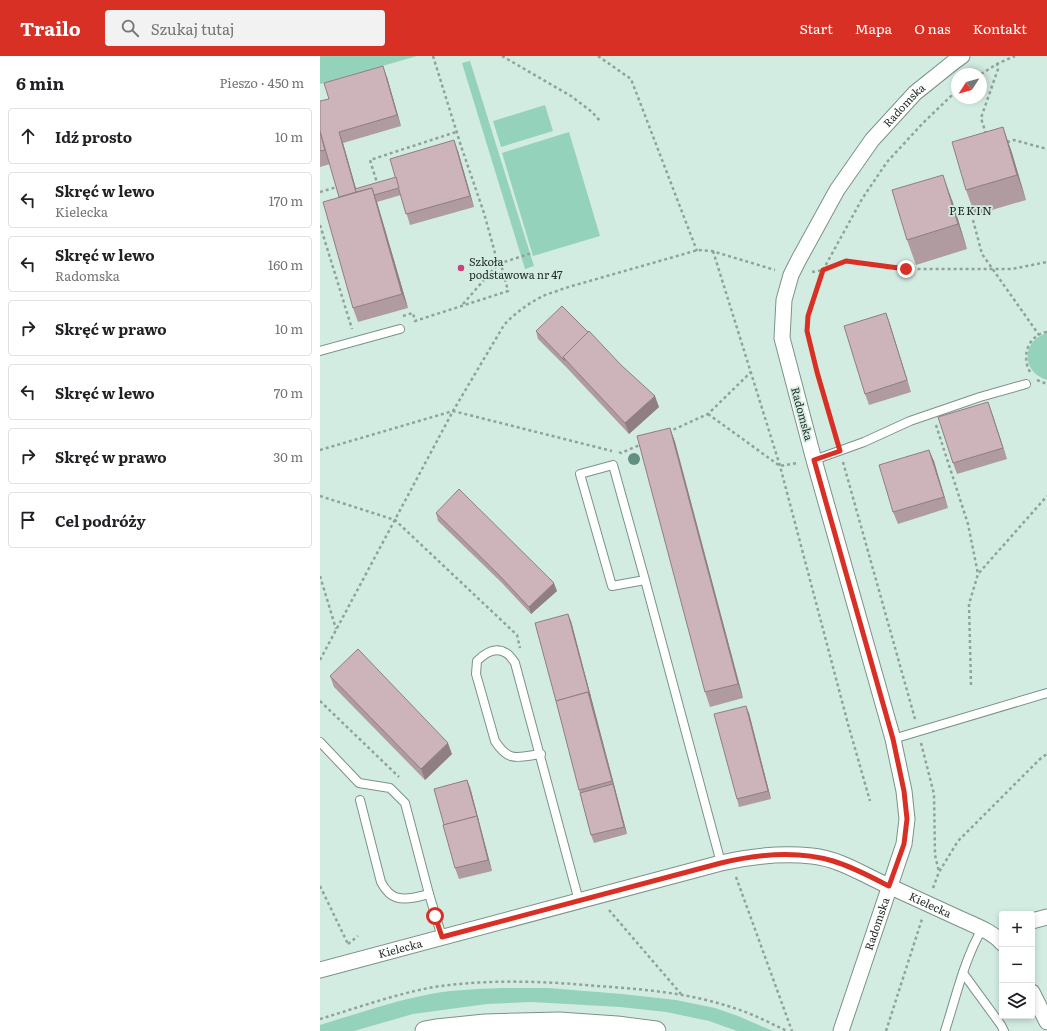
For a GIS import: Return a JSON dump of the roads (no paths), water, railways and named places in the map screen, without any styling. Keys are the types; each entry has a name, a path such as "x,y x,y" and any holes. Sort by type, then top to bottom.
{"street":[{"name":"Radomska","path":"841,1031 904,844 907,819 904,791 893,739 814,460 782,338 784,300 791,275 837,190 872,140 915,93 962,56"},
{"name":"Kielecka","path":"320,970 726,862 759,856 788,854 814,856 834,861 927,903 982,929 999,939"},
{"path":"1035,920 1047,917"},
{"path":"1035,998 1047,1022"},
{"path":"425,1031 485,1024 559,1022 617,1026 656,1031"}],"lane":[{"path":"320,351 400,329"},
{"path":"814,460 864,442 910,421 932,413 1026,384"},
{"path":"645,580 612,586 580,474 613,465 726,862"},
{"path":"540,754 513,758 502,751 495,742 476,674 477,661 486,653 498,650 507,653 515,663 540,754 579,900"},
{"path":"893,739 1047,693"},
{"path":"320,742 359,783 390,788 405,803 442,937"},
{"path":"360,800 381,882 388,892 397,898 409,898 429,894"},
{"path":"945,1031 974,942 982,929"},
{"path":"963,973 1004,1031"}],"place":[{"name":"Szkoła podstawowa nr 47","path":"461,268"}],"district":[{"name":"PEKIN","path":"971,211"}]}
